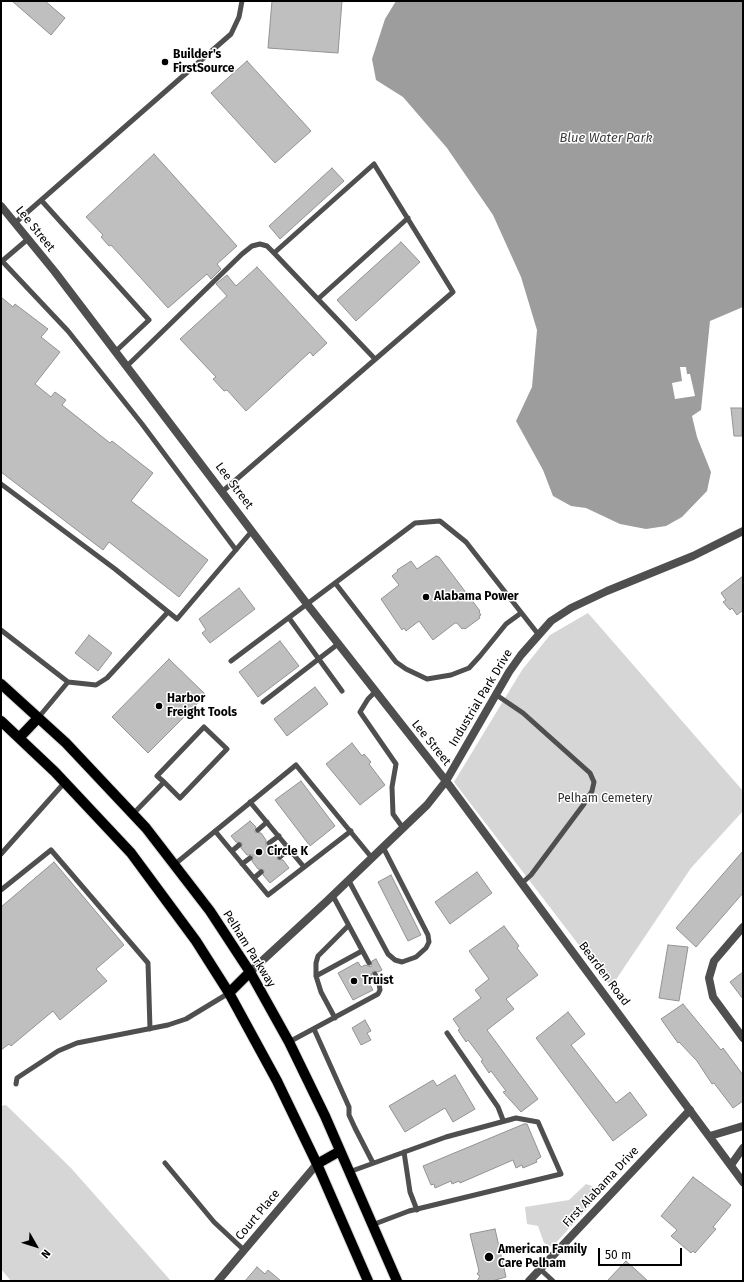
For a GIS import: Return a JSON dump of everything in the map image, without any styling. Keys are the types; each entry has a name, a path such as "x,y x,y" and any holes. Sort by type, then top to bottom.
{"main road":[{"name":"Pelham Parkway","path":"1,684 71,748 133,814 174,864 210,912 250,972 288,1042 340,1151 397,1281"},
{"path":"19,738 38,718"},
{"path":"1,721 64,782 131,853 192,934 229,993 267,1063 317,1164 368,1281"},
{"path":"229,993 250,972"},
{"path":"317,1164 340,1151"}],"street":[{"name":"Lee Street","path":"1,206 116,351 307,604 446,781"},
{"name":"Industrial Park Drive","path":"250,972 349,881 427,805 446,781 495,694 520,654 551,621 571,608 607,591 693,556 743,530"},
{"name":"Bearden Road","path":"446,781 743,1182"},
{"path":"743,927 714,961 709,978 713,997 743,1038"},
{"name":"First Alabama Drive","path":"529,1281 690,1110"},
{"path":"710,1136 743,1126"},
{"path":"730,1165 743,1148"},
{"name":"Court Place","path":"218,1281 317,1164"}],"lane":[{"path":"15,223 231,34 239,17 242,1"},
{"path":"223,491 452,292 374,164 274,253"},
{"path":"41,200 149,320 116,351"},
{"path":"318,299 408,218"},
{"path":"28,239 1,261 68,331 142,424 236,550"},
{"path":"127,366 252,246 260,244 267,246 274,253 375,359"},
{"path":"1,484 177,619 252,531"},
{"path":"232,661 415,523 440,521 466,542 538,634"},
{"path":"336,584 396,662 406,670 427,679 451,675 469,668 506,624 521,613"},
{"path":"1,630 68,682 96,685 107,678 168,612"},
{"path":"289,618 342,691"},
{"path":"263,702 338,644"},
{"path":"38,718 68,682"},
{"path":"375,692 368,699 360,712 396,764 392,787 393,814 403,828"},
{"path":"495,694 524,712 590,773 594,782 592,791 584,804 531,875 522,883"},
{"path":"204,727 227,749 180,798 164,782 157,776 204,727"},
{"path":"174,864 296,765 372,858"},
{"path":"1,854 64,782"},
{"path":"133,814 164,782"},
{"path":"250,802 304,867"},
{"path":"258,830 267,822"},
{"path":"215,831 268,896 350,831"},
{"path":"269,843 279,836"},
{"path":"232,851 239,846"},
{"path":"349,881 388,954 395,960 402,962 416,957 426,948 429,942 428,935 383,848"},
{"path":"280,857 289,849"},
{"path":"1,890 51,850 148,963 150,1029"},
{"path":"242,864 250,858"},
{"path":"254,878 261,872"},
{"path":"333,896 369,963"},
{"path":"335,1018 321,992 316,976 318,956 348,926"},
{"path":"316,976 362,951"},
{"path":"288,1042 378,994 380,990 379,983 375,974"},
{"path":"16,1084 17,1078 58,1051 77,1043 150,1029 186,1019 229,993"},
{"path":"314,1029 349,1107 349,1115 373,1163"},
{"path":"447,1032 498,1107 503,1120"},
{"path":"349,1172 404,1152 503,1120 516,1118 538,1122 561,1174 417,1210 372,1225"},
{"path":"404,1152 410,1192 417,1210"},
{"path":"165,1163 214,1222 244,1250"},
{"path":"540,1269 553,1281"}],"green space":[{"name":"Pelham Cemetery","path":"588,613 743,791 743,811 691,868 611,987 454,782 522,670 550,635"},
{"path":"6,1105 71,1168 171,1281 11,1281 1,1269 1,1106"},
{"path":"586,1184 592,1186 599,1196 552,1247 544,1243 538,1226 527,1224 525,1207 569,1200"}],"water":[{"name":"Blue Water Park","path":"396,1 743,1 743,307 710,321 701,410 692,416 697,437 711,472 707,491 682,517 666,526 646,529 620,524 586,508 571,506 553,496 543,470 516,421 532,387 537,330 521,277 493,215 447,148 403,97 376,80 372,59 385,19"}],"pier":[{"path":"680,367 686,367 687,374 690,374 695,396 675,399 672,383 682,381"}],"building":[{"path":"12,1 45,1 65,18 51,35"},
{"path":"272,1 342,1 338,53 268,48"},
{"path":"247,61 311,131 275,163 211,93"},
{"path":"154,154 237,246 217,264 221,269 211,279 207,274 168,308 111,245 109,246 101,237 103,235 86,217"},
{"path":"332,168 344,181 280,239 269,226"},
{"path":"401,242 420,262 356,321 337,300"},
{"path":"257,267 327,343 313,356 310,352 246,411 227,390 224,391 213,379 216,377 180,339 227,296 216,284 227,275 236,286"},
{"path":"1,297 13,307 15,304 48,329 41,337 60,352 35,384 51,397 55,392 66,400 62,405 110,443 112,441 153,473 131,501 208,560 179,597 109,542 103,550 1,472"},
{"path":"731,408 742,408 742,436 734,436"},
{"name":"Alabama Power","path":"436,556 439,557 480,611 479,612 481,615 479,616 480,618 465,629 462,629 457,623 455,623 433,640 419,621 406,631 404,628 402,630 381,599 399,585 392,576 398,571 397,570 411,561 417,569"},
{"path":"743,576 743,610 737,615 732,608 730,610 723,602 726,600 721,593"},
{"path":"239,588 255,609 210,643 202,633 206,630 199,619"},
{"path":"89,635 112,653 98,671 75,653"},
{"path":"280,641 299,666 258,697 239,672"},
{"name":"Harbor Freight Tools","path":"169,659 206,695 148,753 112,717"},
{"path":"315,687 328,704 287,736 274,719"},
{"path":"352,743 362,756 364,754 371,762 369,764 385,785 360,805 326,764"},
{"path":"301,781 335,826 310,846 275,800"},
{"path":"250,821 256,827 255,832 261,833 266,840 266,846 271,846 278,854 277,859 283,860 289,868 270,883 263,875 264,870 258,869 252,861 253,855 247,855 241,848 242,843 236,842 231,836"},
{"path":"743,851 743,893 696,947 676,928"},
{"path":"54,862 124,945 96,969 107,981 60,1020 53,1011 11,1046 9,1044 1,1050 1,907"},
{"path":"477,872 492,893 450,924 435,902"},
{"path":"391,875 421,935 408,941 378,882"},
{"path":"504,926 519,946 517,948 538,975 506,999 514,1009 487,1030 538,1099 521,1112 503,1092 506,1091 491,1071 489,1073 481,1061 483,1060 468,1040 466,1042 453,1019 481,998 475,990 489,979 469,951"},
{"path":"668,945 688,947 679,1001 659,998"},
{"path":"376,959 382,970 378,972 373,971 371,976 367,979 373,990 353,1000 338,973 358,962 361,967 365,965 371,967 372,961"},
{"path":"743,972 743,999 730,982"},
{"path":"683,1004 721,1050 723,1048 743,1075 743,1101 733,1108 714,1083 712,1084 697,1061 679,1042 678,1043 661,1019"},
{"path":"568,1012 585,1034 571,1045 616,1103 630,1092 647,1115 613,1141 536,1038"},
{"path":"365,1020 371,1031 367,1033 371,1040 361,1045 352,1028"},
{"path":"455,1075 475,1109 453,1122 445,1108 405,1132 389,1106 433,1080 437,1086"},
{"path":"527,1124 541,1157 536,1160 537,1162 523,1168 522,1165 516,1168 513,1160 460,1183 459,1181 452,1184 451,1181 435,1188 434,1184 431,1185 423,1166"},
{"path":"693,1177 731,1205 713,1227 716,1229 695,1253 693,1251 691,1253 671,1236 677,1230 661,1216"},
{"path":"495,1229 506,1277 492,1281 477,1281 480,1276 477,1274 479,1271 470,1234"},
{"path":"626,1261 648,1281 607,1281"},
{"path":"257,1267 265,1274 268,1270 281,1281 245,1281"}],"place":[{"name":"Builder's FirstSource","path":"165,62"},
{"name":"Alabama Power","path":"426,597"},
{"name":"Harbor Freight Tools","path":"159,706"},
{"name":"Circle K","path":"259,852"},
{"name":"Truist","path":"354,981"},
{"name":"American Family Care Pelham","path":"489,1257"}]}
